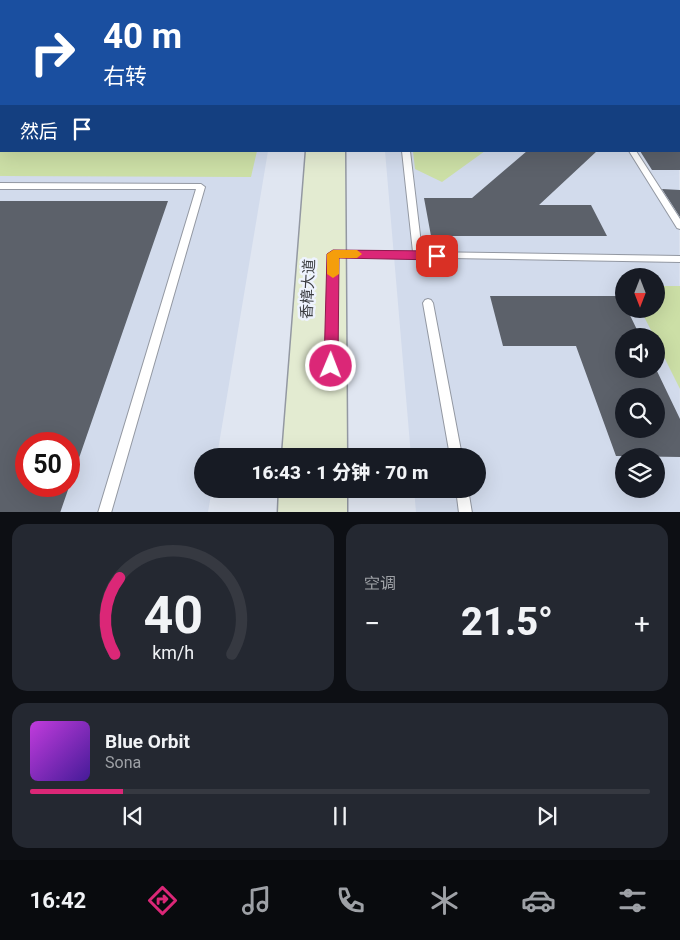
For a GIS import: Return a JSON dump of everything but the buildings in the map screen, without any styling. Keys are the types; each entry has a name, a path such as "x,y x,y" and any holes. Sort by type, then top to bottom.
{"main road":[{"name":"香樟大道","path":"299,448 316,152"},
{"name":"香樟大道","path":"330,448 335,152"},
{"path":"296,512 297,498"},
{"path":"329,498 329,512"}],"lane":[{"path":"406,152 418,255"},
{"path":"633,152 680,226"},
{"path":"0,186 201,187 104,512"},
{"path":"333,254 680,259"},
{"path":"428,303 455,448"},
{"path":"464,498 466,512"}],"shaded area":[{"path":"0,152 268,152 218,448 194,448 194,498 210,498 208,512 0,512"},
{"path":"385,152 679,152 680,512 416,512 415,498 486,498 486,448 410,448"}],"green space":[{"path":"0,152 257,152 251,177 0,176"},
{"path":"413,152 484,152 442,182 415,169"},
{"path":"665,286 680,286 680,389 665,359 665,328 650,328 645,318 665,318"}],"slow traffic":[{"path":"333,274 333,254 357,254"}],"route":[{"path":"331,366 333,254 437,256"}]}
